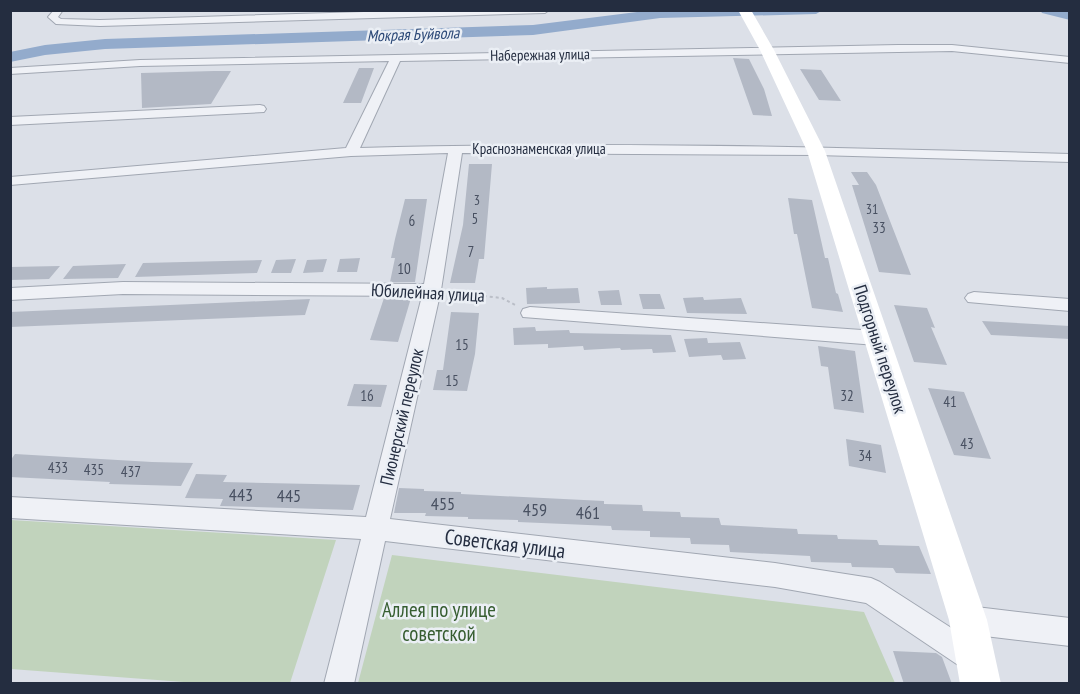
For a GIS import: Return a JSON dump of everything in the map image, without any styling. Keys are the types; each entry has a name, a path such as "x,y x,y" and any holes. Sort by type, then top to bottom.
{"main road":[{"name":"Подгорный переулок","path":"748,18 767,50 816,151 968,620 979,672"}],"street":[{"path":"59,10 53,17 59,22 148,22 545,10"},
{"name":"Набережная улица","path":"10,71 140,63 952,48 1070,60"},
{"path":"351,152 396,58"},
{"path":"12,122 260,109"},
{"name":"Краснознаменская улица","path":"10,181 351,152 456,149 816,151 1070,158"},
{"name":"Пионерский переулок","path":"339,684 432,290 456,149"},
{"name":"Юбилейная улица","path":"10,294 123,288 432,290"},
{"path":"974,298 1070,305"},
{"path":"530,313 876,338"},
{"name":"Советская улица","path":"10,507 376,529 776,575 871,591 979,672"},
{"path":"968,620 1070,632"}],"path":[{"name":"Юбилейная улица","path":"432,290 502,298 530,313"}],"green space":[{"path":"11,520 336,540 290,683 197,683 11,669"},
{"name":"Аллея по улице советской","path":"392,555 864,612 895,683 358,683"}],"building":[{"path":"733,58 749,59 764,89 772,116 753,115"},
{"path":"359,68 374,68 361,103 343,103"},
{"path":"800,69 821,70 841,101 819,100"},
{"path":"231,71 211,104 142,108 141,73"},
{"path":"469,164 492,164 484,259 479,259 475,283 450,283 463,225"},
{"path":"851,172 867,172 876,185 911,275 879,272 852,185 859,185"},
{"path":"788,198 812,200 825,258 828,258 843,312 812,308 797,234 794,234"},
{"path":"405,199 427,199 415,282 390,282 395,258 391,258"},
{"path":"360,258 357,272 337,272 340,259"},
{"path":"296,259 291,273 271,273 276,260"},
{"path":"327,259 323,272 303,273 307,260"},
{"path":"262,260 257,273 135,277 143,263"},
{"path":"126,264 118,278 63,279 73,266"},
{"path":"60,266 49,279 10,280 10,267"},
{"path":"547,287 547,289 578,288 580,303 527,304 526,288"},
{"path":"619,290 622,305 601,305 598,291"},
{"path":"639,294 660,294 665,309 643,309"},
{"path":"703,297 704,300 741,298 747,314 687,313 683,298"},
{"path":"384,298 411,298 398,342 370,340"},
{"path":"310,299 305,315 10,327 10,312"},
{"path":"894,305 927,308 935,328 931,327 947,365 914,362"},
{"path":"451,312 479,313 475,354 467,391 433,390 437,370 443,370"},
{"path":"982,321 1070,326 1070,339 991,335"},
{"path":"535,327 536,331 569,330 570,333 671,335 676,352 653,353 652,349 621,350 620,348 584,350 583,346 548,348 548,344 514,345 513,328"},
{"path":"707,338 708,343 740,342 746,359 723,360 721,355 689,357 684,339"},
{"path":"818,346 855,351 864,413 834,409 828,367 821,366"},
{"path":"354,384 387,385 381,407 347,406"},
{"path":"928,388 964,392 991,459 954,455"},
{"path":"846,439 881,445 886,473 849,466"},
{"path":"15,454 193,463 181,486 109,484 110,482 10,477 10,461"},
{"path":"196,474 227,475 223,482 360,485 353,510 220,506 223,499 185,498"},
{"path":"399,488 642,505 643,511 680,512 681,517 719,518 721,525 797,529 798,534 837,535 838,539 877,540 879,545 919,546 931,574 896,573 893,568 852,567 851,563 811,562 810,556 730,552 729,545 691,544 690,538 650,537 650,531 612,530 611,526 425,516 426,513 394,513"},
{"path":"893,651 936,653 942,657 952,684 904,684"}],"waterway":[{"name":"Мокрая Буйвола","path":"10,57 45,50 105,44 533,30 660,14 816,10"},
{"name":"Мокрая Буйвола","path":"1047,10 1070,16"}]}
